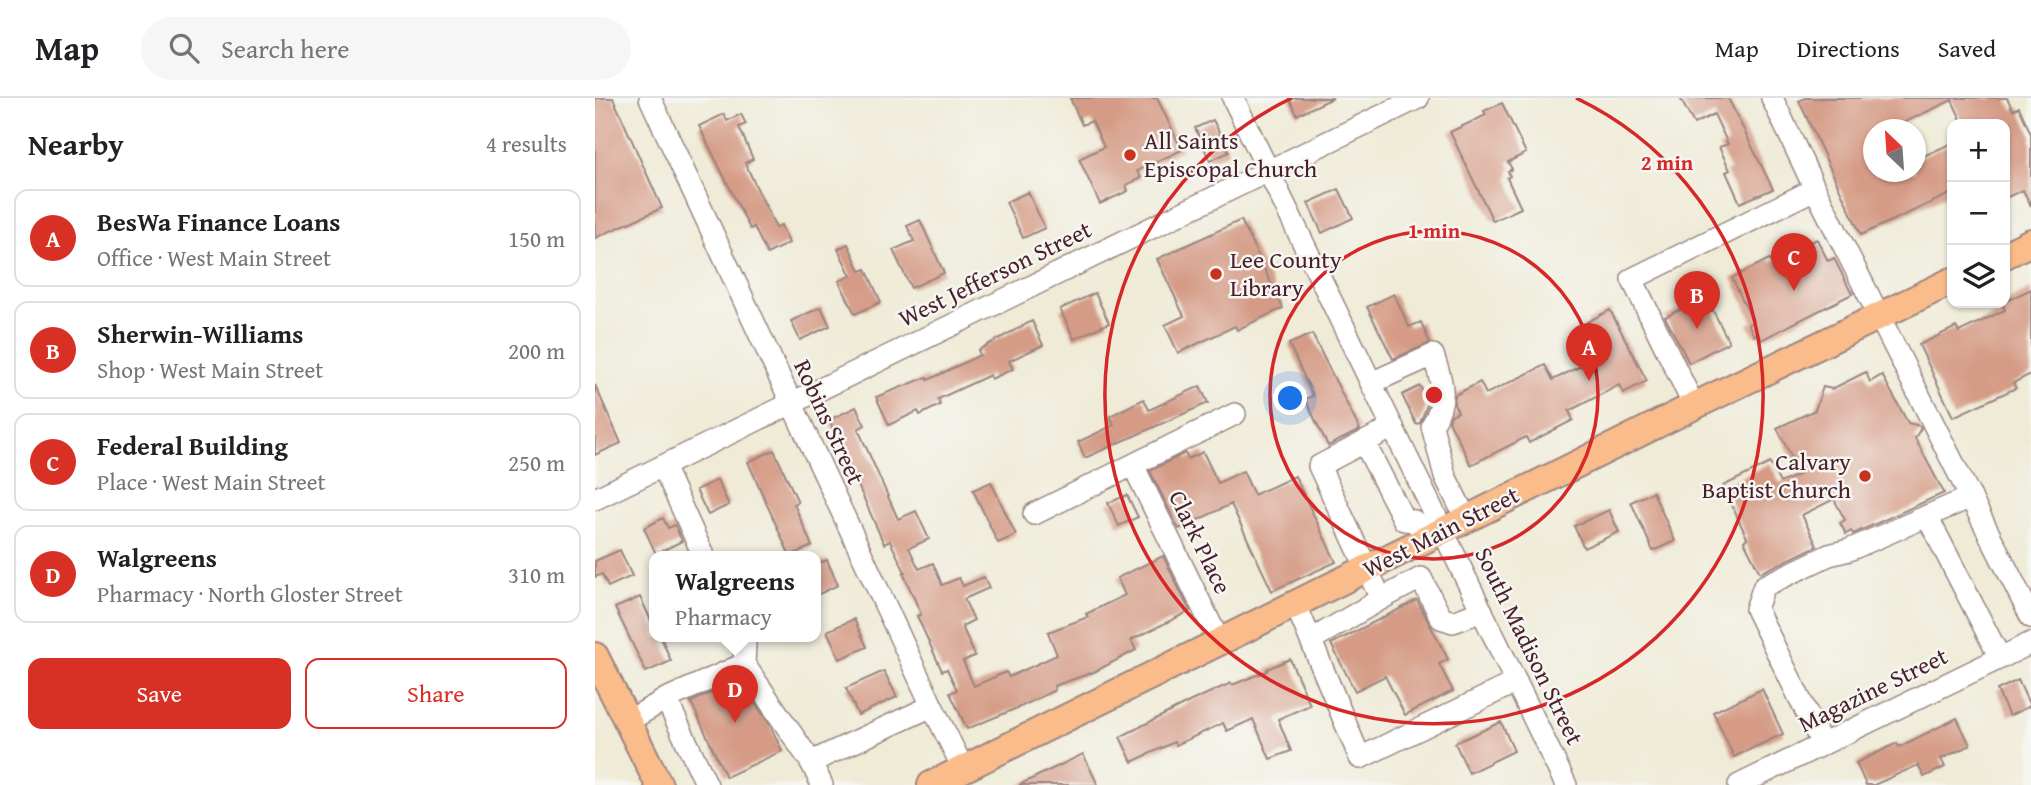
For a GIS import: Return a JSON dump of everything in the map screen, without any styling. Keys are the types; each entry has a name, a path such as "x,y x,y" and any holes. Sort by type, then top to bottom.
{"main road":[{"path":"2010,252 2031,242"},
{"name":"West Main Street","path":"931,785 1694,406 1947,283"},
{"path":"595,656 659,785"}],"street":[{"name":"Robins Street","path":"650,98 963,768"},
{"path":"1233,98 1266,171 1446,529"},
{"name":"West Jefferson Street","path":"595,499 1418,98"},
{"path":"1772,98 1815,189 2031,617"},
{"path":"1694,406 1632,279 1815,189"},
{"path":"1371,383 1433,355 1444,387 1441,408 1432,426 1444,476 1446,529"},
{"path":"1034,514 1235,414"},
{"path":"1381,599 1319,466 1393,427"},
{"path":"1364,442 1404,520 1446,529"},
{"name":"Clark Place","path":"1133,465 1220,643"},
{"path":"663,466 701,551"},
{"path":"1822,744 1756,609 1764,586 1829,555 1849,550 1971,497"},
{"path":"1927,516 2000,657"},
{"name":"South Madison Street","path":"1446,529 1482,611 1566,785"},
{"path":"1311,640 1421,578 1441,618 1453,622 1482,611"},
{"path":"1296,605 1360,758 1517,682"},
{"path":"744,642 744,664 811,762 822,785"},
{"name":"Magazine Street","path":"1739,785 2031,643"},
{"path":"628,721 666,699 744,664"},
{"path":"666,699 707,785"},
{"path":"811,762 932,706"}],"building":[{"path":"595,98 613,98 662,208 595,238"},
{"name":"All Saints Episcopal Church","path":"1070,98 1157,98 1182,150 1137,171 1141,178 1126,185 1128,191 1100,204 1079,159 1104,147 1092,121 1082,125"},
{"path":"1289,98 1333,98 1297,115"},
{"path":"1680,98 1728,98 1773,189 1740,203 1726,172 1730,170 1719,147 1728,144 1714,114 1694,124"},
{"path":"1805,98 2007,98 2013,110 2019,107 2031,134 2031,206 2023,190 2010,196 2010,119 1961,119 1952,100 1911,119 1863,119 1863,182 1926,182 1926,155 1947,145 1947,195 1861,235 1799,101"},
{"path":"1502,103 1526,153 1508,162 1512,169 1508,171 1510,176 1507,178 1521,208 1493,221 1450,132 1486,115 1484,111"},
{"path":"724,114 727,121 741,114 746,124 739,127 753,159 745,163 776,228 781,225 789,243 767,254 754,227 750,229 699,126"},
{"path":"1213,120 1229,152 1210,161 1195,128"},
{"path":"1339,189 1353,218 1322,233 1308,203"},
{"path":"1028,192 1045,228 1023,238 1006,202"},
{"path":"920,220 944,273 911,288 893,250 914,241 907,226"},
{"name":"Lee County Library","path":"1241,220 1283,308 1237,330 1235,326 1178,353 1165,325 1184,316 1157,259"},
{"path":"1817,239 1828,261 1834,258 1852,294 1761,340 1758,333 1754,336 1748,324 1753,322 1732,278"},
{"path":"848,244 860,271 866,269 881,302 855,314 839,281 851,276 838,249"},
{"path":"1696,277 1729,342 1689,363 1665,317 1689,305 1679,286"},
{"path":"2031,289 2031,374 2013,383 2016,388 1953,417 1919,345 1956,327 1959,332 2005,310 2004,308 2010,308 2010,299"},
{"path":"1095,293 1109,323 1074,339 1060,309"},
{"path":"1394,294 1409,327 1421,322 1430,343 1393,359 1367,307"},
{"path":"821,307 830,326 800,340 791,321"},
{"path":"1610,310 1647,381 1623,393 1619,385 1569,411 1573,420 1529,443 1526,437 1471,465 1449,421 1451,415 1458,412 1454,404 1455,395 1480,382 1486,394 1545,365 1553,380 1603,355 1587,322"},
{"path":"1032,321 1043,345 1009,361 1013,369 991,379 990,375 938,399 940,405 920,415 918,411 889,425 876,397 927,377 928,380 980,355 978,350"},
{"path":"1312,334 1360,430 1328,446 1305,399 1313,396 1289,344"},
{"name":"Calvary Baptist Church","path":"1866,372 1870,382 1882,375 1908,423 1920,426 1915,438 1944,493 1853,534 1851,531 1846,534 1840,523 1845,520 1834,499 1802,515 1817,546 1760,573 1744,541 1747,538 1723,486 1770,463 1780,483 1800,474 1777,428 1815,410 1823,387 1832,389"},
{"path":"595,385 621,443 595,455"},
{"path":"1200,386 1208,403 1085,458 1078,442 1114,425 1110,416 1144,399 1149,410"},
{"path":"1420,386 1428,402 1420,423 1416,424 1402,395"},
{"path":"856,407 865,425 858,429 898,519 916,511 929,539 909,548 919,569 933,563 942,585 959,578 963,586 984,577 989,588 964,599 974,620 962,626 975,656 963,661 974,686 1006,672 1009,677 1057,655 1048,632 1088,617 1086,614 1125,595 1117,578 1163,556 1190,611 1131,640 1136,650 1094,672 1054,686 1055,690 1022,706 967,729 950,693 957,690 947,669 942,671 917,616 921,614 903,573 905,572 890,541 884,544 829,420"},
{"path":"774,450 798,502 794,504 812,546 801,551 788,551 748,462"},
{"path":"1203,452 1218,483 1243,471 1254,495 1295,476 1336,562 1272,591 1231,504 1179,529 1150,471 1185,453 1188,459"},
{"path":"717,480 729,505 708,515 696,490"},
{"path":"991,482 1016,535 998,543 973,490"},
{"path":"1653,492 1675,541 1653,551 1631,502"},
{"path":"1127,495 1138,517 1119,526 1108,503"},
{"path":"1609,510 1619,532 1584,548 1574,526"},
{"path":"663,518 668,528 675,525 682,541 662,551 655,551 644,528"},
{"path":"620,550 632,576 608,587 602,574 595,577 595,561"},
{"path":"827,560 838,585 821,593 821,562"},
{"path":"640,597 649,616 649,642 663,642 671,661 646,672 615,608"},
{"path":"1417,600 1448,659 1439,664 1453,691 1405,715 1385,676 1355,691 1331,644"},
{"path":"854,619 867,647 840,659 827,631"},
{"path":"1290,659 1310,705 1278,719 1291,751 1270,759 1253,719 1227,731 1223,723 1132,762 1120,737 1191,701"},
{"path":"884,671 897,697 858,715 846,688"},
{"path":"739,680 770,725 782,751 726,777 691,702"},
{"path":"2018,680 2030,706 2009,716 1997,690"},
{"path":"1762,689 1783,734 1734,757 1713,712"},
{"path":"1957,718 1970,745 1941,759 1945,767 1924,777 1918,765 1874,785 1866,785 1856,763 1897,743 1899,747"},
{"path":"1501,722 1514,751 1469,773 1455,743"},
{"path":"1083,754 1098,785 1019,785"}],"place":[{"name":"All Saints Episcopal Church","path":"1130,155"},
{"name":"Lee County Library","path":"1216,274"},
{"name":"Federal Building","path":"1794,291"},
{"name":"Sherwin-Williams","path":"1697,329"},
{"name":"BesWa Finance Loans","path":"1589,381"},
{"name":"Calvary Baptist Church","path":"1865,476"},
{"name":"Walgreens","path":"735,723"}]}
